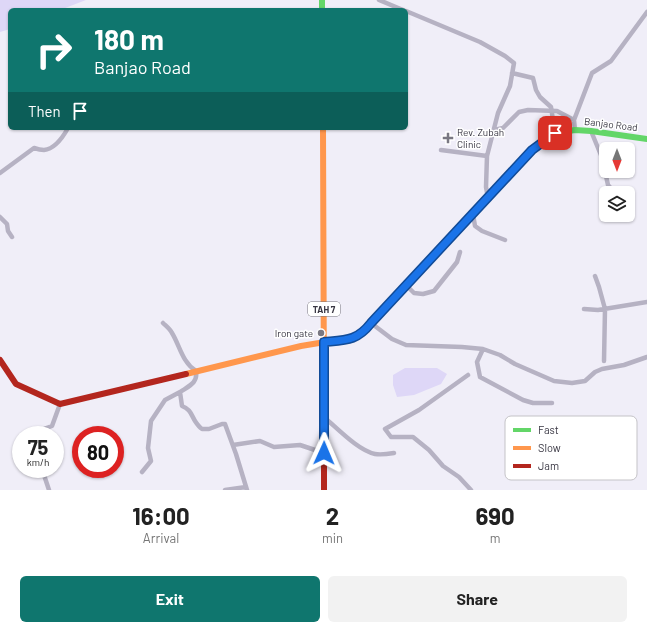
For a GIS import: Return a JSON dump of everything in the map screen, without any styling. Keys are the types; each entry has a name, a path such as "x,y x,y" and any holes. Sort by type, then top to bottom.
{"main road":[{"name":"TAH 7","path":"323,130 324,490"},
{"name":"Banjao Road","path":"60,404 298,347 324,342 344,341 354,338 364,331 532,150 555,133 575,130 591,131 647,139"},
{"path":"0,360 16,384 60,404"}],"street":[{"path":"379,0 398,8"},
{"path":"408,12 480,42 506,56 514,63 510,86 498,112 487,156 486,187 488,198"},
{"path":"575,130 574,120 592,73 611,61 647,12"},
{"path":"512,73 533,78 540,98 551,107 555,133"},
{"path":"494,130 503,128 519,112 528,110 557,111 574,120"},
{"path":"0,173 34,148 45,150 54,146 67,130"},
{"path":"591,131 603,160 608,186"},
{"path":"441,150 487,156"},
{"path":"473,214 475,226 482,231 506,240"},
{"path":"0,217 7,224 8,231 12,237"},
{"path":"406,286 414,293 424,294 434,291 457,262 460,252"},
{"path":"595,276 604,309 604,361"},
{"path":"584,308 598,310 647,302"},
{"path":"142,472 152,461 148,448 151,421 165,400 180,392 195,381 197,376 196,371 183,357 171,332 163,323"},
{"path":"371,323 392,339 406,345 482,349 500,355 515,364 554,381 572,383 585,381 595,372 602,369 624,365 647,357"},
{"path":"482,349 477,362 480,377 523,400 533,403 552,403"},
{"path":"468,375 420,410 385,429 391,437 413,437 429,450 443,466 459,477 471,490"},
{"path":"180,392 182,406 187,408 192,414 196,423 202,429 209,430 225,424 247,488 225,490"},
{"path":"52,426 60,404"},
{"path":"325,418 359,447 375,454 394,453"},
{"path":"233,445 260,441 274,447 300,445 324,453"},
{"path":"45,478 50,490"}],"shaded area":[{"path":"0,0 86,0 65,8 8,8 8,30 0,32"},
{"path":"405,368 437,368 447,374 441,384 414,395 397,397 393,385 393,375"}],"traffic: fast":[{"path":"322,0 322,8"},
{"path":"458,229 532,150 555,133 575,130 591,131 647,139"}],"traffic: slow":[{"path":"323,130 324,408"},
{"path":"186,374 301,346 346,340 356,336 366,329 458,229"}],"traffic: jam":[{"path":"0,360 16,384 60,404 186,374"},
{"path":"324,408 324,490"}],"place":[{"name":"Rev. Zubah Clinic","path":"448,138"},
{"name":"Iron gate","path":"321,333"}],"route":[{"path":"324,453 324,342 344,341 354,338 364,331 532,150 555,133"}]}
